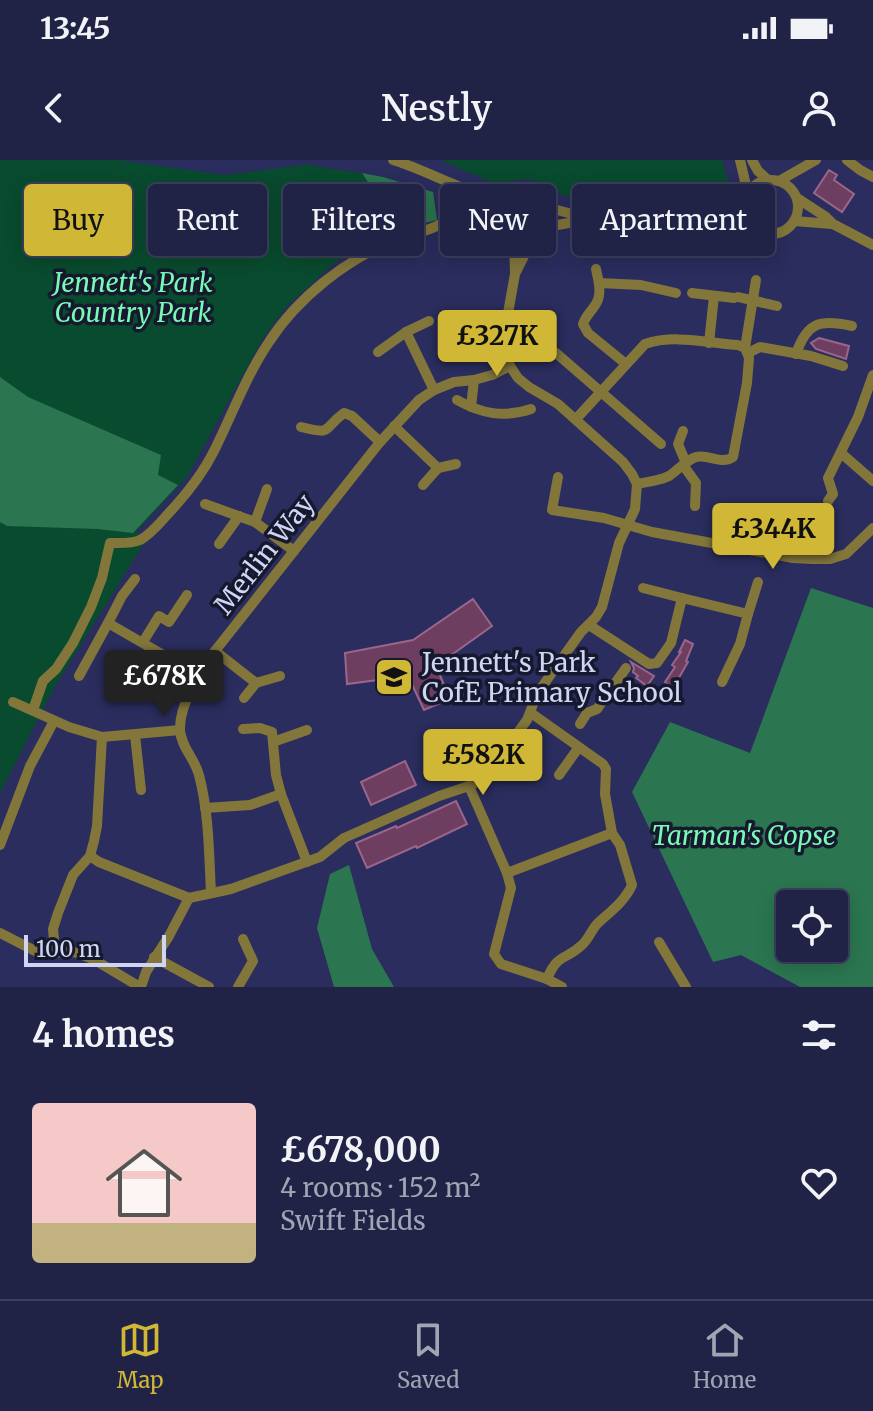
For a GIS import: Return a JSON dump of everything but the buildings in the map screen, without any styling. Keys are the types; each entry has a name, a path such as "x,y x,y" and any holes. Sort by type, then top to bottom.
{"street":[{"path":"393,160 454,184"},
{"path":"740,160 744,184"},
{"path":"752,160 758,171 789,186 796,196 833,224 873,245"},
{"path":"758,184 774,181 816,160"},
{"path":"847,160 873,177"},
{"path":"775,234 794,221 798,209 797,179 802,169"},
{"path":"794,221 833,224"},
{"path":"34,707 43,681 56,669 73,643 91,607 110,543 139,540 177,505 207,463 257,360 300,303 345,267 396,239 440,223"},
{"path":"90,856 189,898 231,889 320,857 344,838 469,786 484,778 505,752 531,713 537,694 572,644 596,617 605,598 613,560 635,509 637,484 623,462 558,404 518,378 510,366 504,345 515,274 515,256"},
{"path":"515,274 524,256"},
{"path":"596,269 598,300 583,324 588,333 626,364"},
{"path":"637,484 664,478 702,456 726,461 733,457 747,383 747,350 756,280"},
{"path":"599,283 641,285 676,293"},
{"path":"692,293 777,306"},
{"path":"709,343 714,296"},
{"path":"378,352 406,332 429,321"},
{"path":"796,354 802,336 816,325 829,321 852,326"},
{"path":"406,332 434,390"},
{"path":"576,419 645,344 656,340 738,345 747,350 760,347 811,356 843,366"},
{"path":"556,353 661,444"},
{"name":"Merlin Way","path":"180,730 183,711 198,675 394,426 419,400 434,390 454,382 492,375 510,366"},
{"path":"828,501 833,494 828,478 873,375"},
{"path":"471,407 474,380"},
{"path":"457,400 496,415 531,409"},
{"path":"301,427 324,431 344,413 352,416 380,442"},
{"path":"394,426 438,468"},
{"path":"683,431 678,444 684,464 696,483 695,506"},
{"path":"841,453 873,481"},
{"path":"423,485 438,468 456,464"},
{"path":"558,477 552,510 793,558 837,558 846,554 873,528"},
{"path":"255,522 267,489"},
{"path":"205,504 255,522 294,551"},
{"path":"219,544 239,516"},
{"path":"79,676 112,625 122,596 135,579"},
{"path":"722,682 740,644 758,582"},
{"path":"643,588 748,614"},
{"path":"143,642 159,616 169,622 187,595"},
{"path":"589,625 631,661 657,663 671,643 682,598"},
{"path":"112,625 198,675"},
{"path":"215,651 256,683"},
{"path":"580,724 587,713 597,709 631,661"},
{"path":"244,698 256,683 280,676"},
{"path":"13,702 54,721 102,737 180,730 184,745 199,773 205,808 211,893"},
{"path":"531,713 606,769 605,794 612,833 620,845 632,885 583,944 557,960 547,979"},
{"path":"0,845 30,766 54,721"},
{"path":"243,729 260,728 272,732 281,794 307,862"},
{"path":"273,742 307,730"},
{"path":"135,735 141,790"},
{"path":"55,952 53,929 58,913 73,875 90,856 97,826 102,737"},
{"path":"559,775 579,747"},
{"path":"469,786 511,888 494,954 501,964 562,987"},
{"path":"205,808 250,805 281,794"},
{"path":"507,873 612,833"},
{"path":"0,933 39,953 75,952 140,987 189,898"},
{"path":"238,987 253,961 243,939"},
{"path":"659,942 686,987"},
{"path":"154,957 209,987"}],"green space":[{"name":"Jennett's Park Country Park","path":"0,160 119,160 224,175 310,164 362,173 369,184 283,184 283,256 346,256 334,263 287,306 263,338 187,477 136,532 146,540 54,688 0,793"},
{"path":"441,160 722,160 729,184 572,184 572,198 556,191 556,184 529,180 492,183"},
{"path":"362,173 406,184 369,184"},
{"path":"424,189 433,192 437,220 424,223"},
{"path":"0,377 28,397 161,455 158,475 178,485 133,533 7,526 0,522"},
{"path":"754,506 780,507 775,538 750,534"},
{"name":"Tarman's Copse","path":"811,588 873,608 873,987 800,987 741,955 713,962 632,792 670,722 750,753"},
{"path":"349,865 372,949 394,987 334,987 317,928 330,874"}],"place":[{"name":"Jennett's Park CofE Primary School","path":"394,677"}]}
